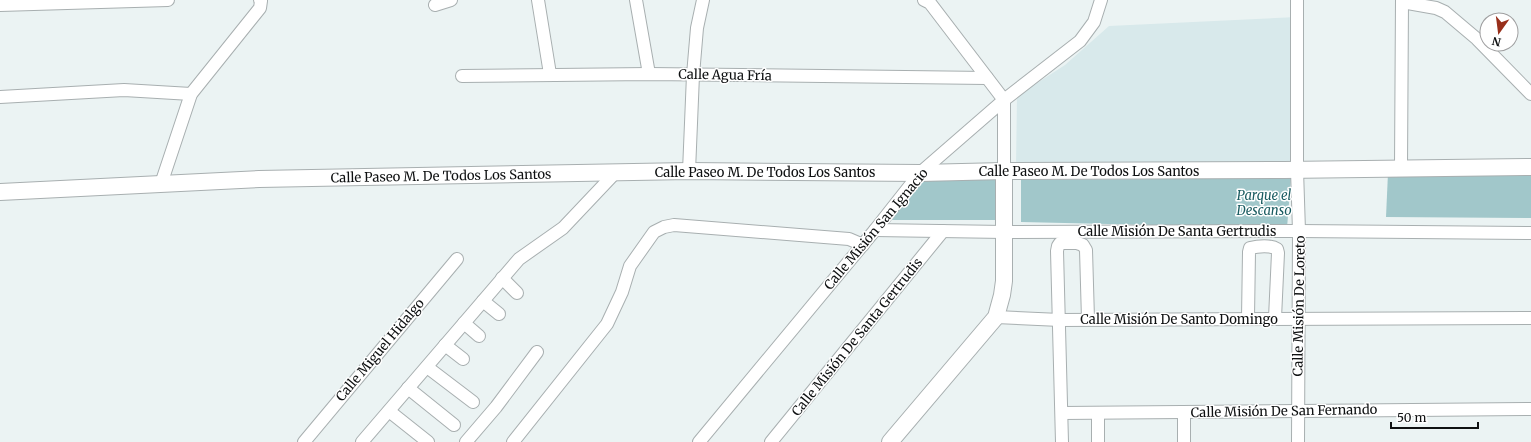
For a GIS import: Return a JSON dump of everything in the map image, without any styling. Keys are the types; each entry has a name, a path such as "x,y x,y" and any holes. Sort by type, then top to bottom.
{"main road":[{"name":"Calle Paseo M. De Todos Los Santos","path":"0,192 259,179 616,172 689,171 920,173 1004,171 1297,170 1401,167 1531,167"},
{"path":"890,442 996,317 1004,281 1004,171"}],"street":[{"path":"0,5 168,0"},
{"path":"162,184 191,94 260,8 260,0"},
{"path":"435,5 452,0"},
{"path":"538,0 550,74"},
{"path":"636,0 649,74"},
{"path":"689,171 693,75 697,28 703,0"},
{"name":"Calle Misión San Ignacio","path":"698,442 875,230 920,173 1004,100 1080,41 1094,22 1101,0"},
{"name":"Calle Misión De Loreto","path":"1297,0 1297,170 1299,231 1298,442"},
{"path":"927,1 1004,100 1004,171"},
{"path":"1401,167 1402,1 1436,8 1445,12 1477,39 1531,94"},
{"name":"Calle Agua Fría","path":"462,76 649,74 987,78"},
{"path":"0,97 124,90 191,94"},
{"path":"370,440 389,411 519,259 564,228 616,172"},
{"path":"513,442 607,324 622,292 630,266 654,232 664,227 674,225 849,239 862,245"},
{"name":"Calle Misión De Santa Gertrudis","path":"875,230 1004,232 1299,231 1531,233"},
{"name":"Calle Misión De Santa Gertrudis","path":"771,442 943,231"},
{"path":"1062,442 1057,251 1060,243 1077,243 1083,245 1086,250 1088,319"},
{"path":"1248,318 1249,252 1250,248 1254,247 1273,247 1277,249 1275,318"},
{"name":"Calle Miguel Hidalgo","path":"304,442 457,259"},
{"path":"502,278 517,293"},
{"path":"483,301 500,314"},
{"name":"Calle Misión De Santo Domingo","path":"996,317 1060,320 1248,318 1531,318"},
{"path":"464,323 479,336"},
{"path":"445,345 463,359"},
{"path":"466,442 496,407 537,352"},
{"path":"427,366 473,402"},
{"path":"408,388 454,425"},
{"name":"Calle Misión De San Fernando","path":"1062,413 1531,409"},
{"path":"389,411 428,442"},
{"path":"1184,412 1184,442"},
{"path":"1098,413 1098,442"}],"shaded area":[{"path":"1297,17 1300,164 1016,165 1017,96 1065,65 1109,26"}],"green space":[{"path":"1531,172 1531,218 1386,217 1388,173"},
{"path":"1006,178 1003,220 892,220 918,180"},
{"name":"Parque el Descanso","path":"1291,178 1287,228 1021,222 1021,180"}]}
